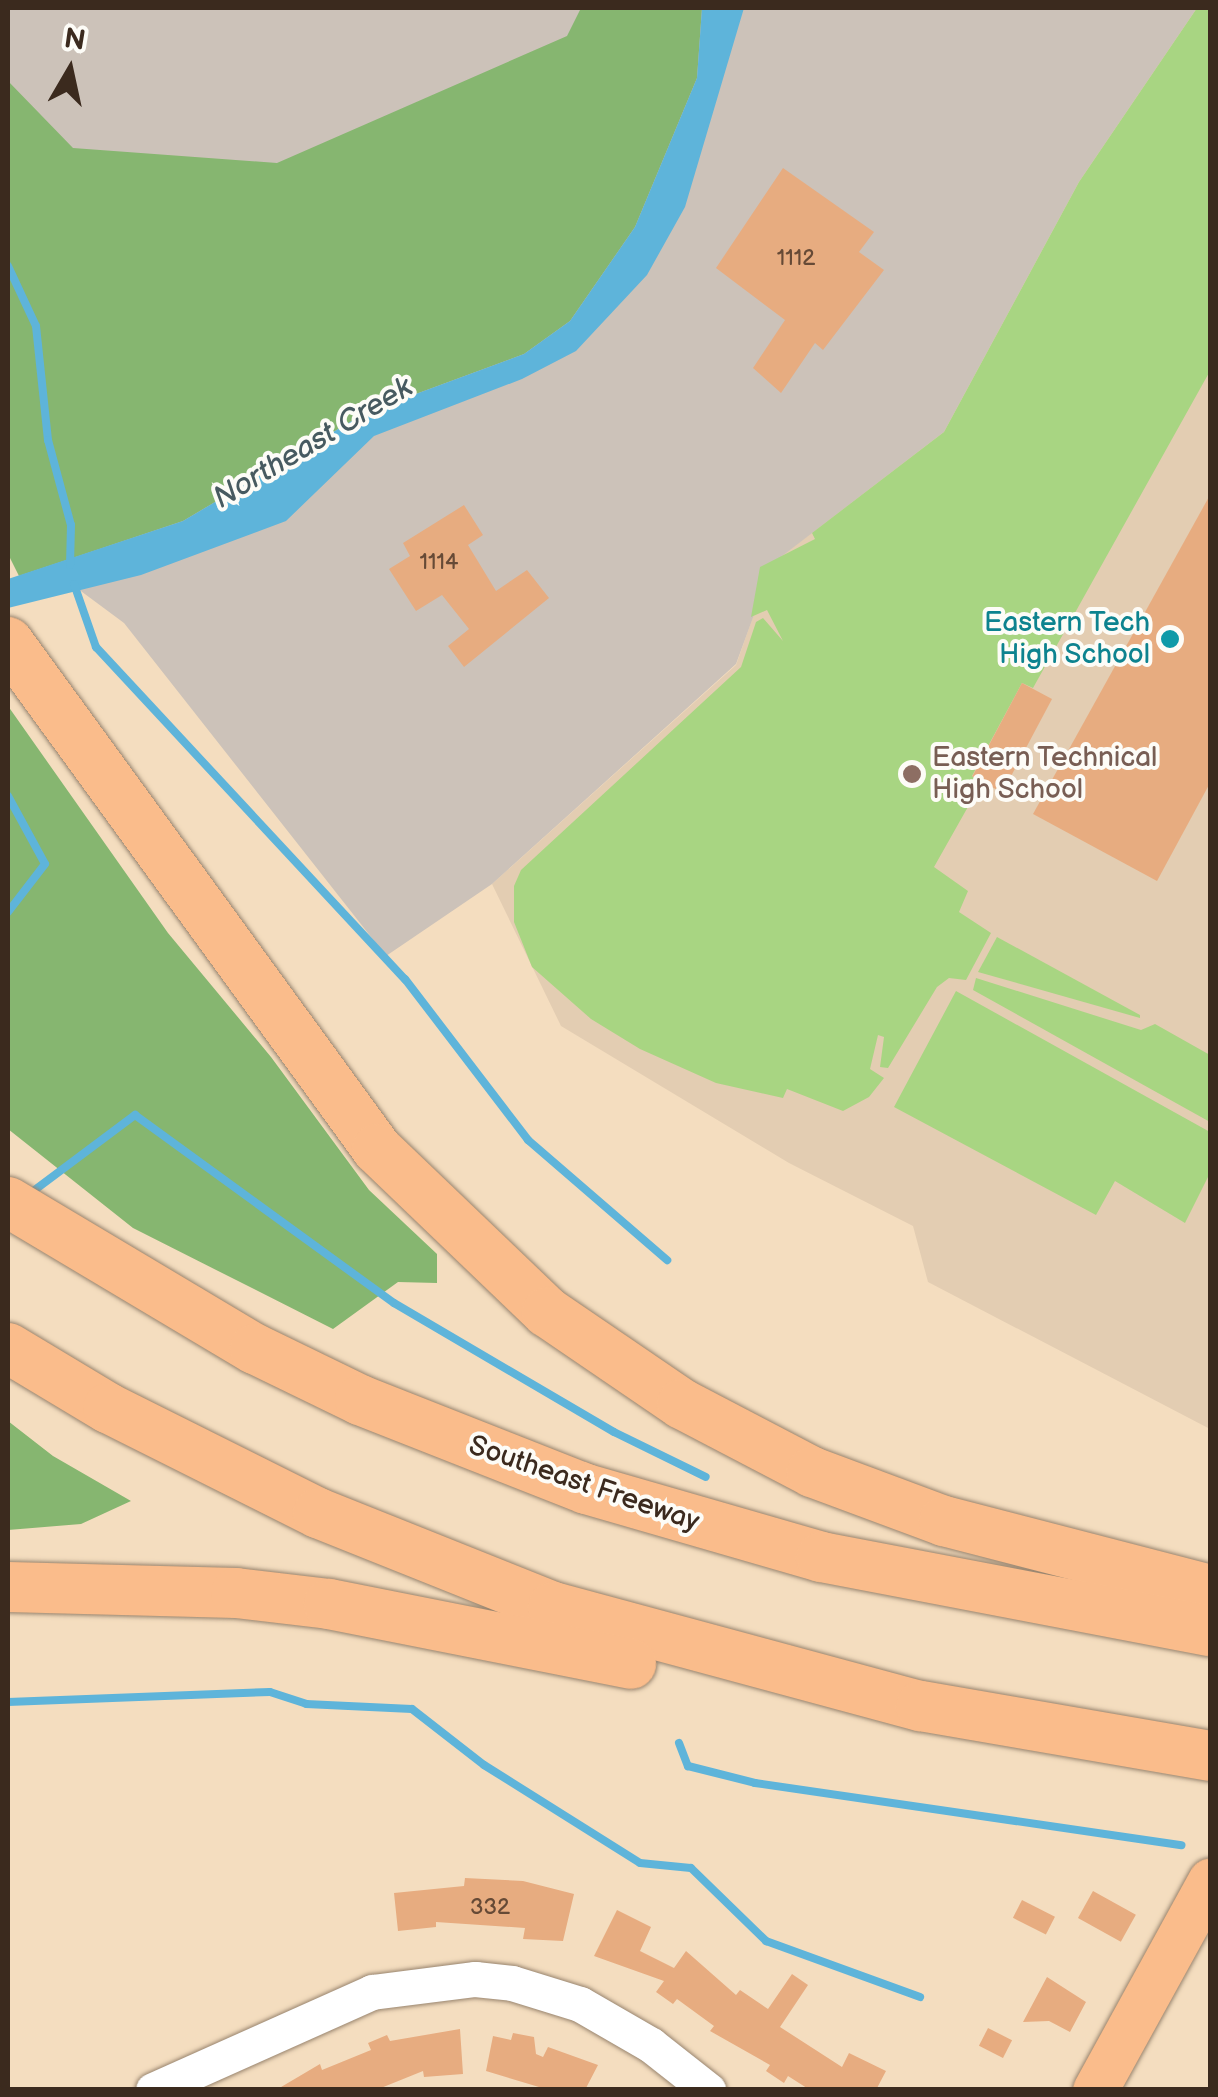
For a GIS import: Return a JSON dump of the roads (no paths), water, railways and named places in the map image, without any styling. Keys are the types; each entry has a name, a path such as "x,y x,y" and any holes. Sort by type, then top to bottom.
{"highway":[{"path":"20,660 292,1040 377,1149 488,1261 547,1312 682,1404 744,1440 879,1500 1210,1590"},
{"name":"Southeast Freeway","path":"8,1202 255,1348 474,1448 603,1494 821,1556 1210,1632"},
{"path":"8,1348 108,1408 302,1506 553,1607 921,1706 1210,1756"},
{"path":"8,1587 236,1593 329,1604 512,1636 917,1729 1210,1766"}],"main road":[{"path":"1095,2090 1210,1881"}],"street":[{"path":"153,2090 372,1992 475,1979 530,1987 580,2004 651,2045 708,2090"}],"water":[{"name":"Northeast Creek","path":"702,8 744,8 685,207 647,275 576,351 522,379 374,436 286,521 141,575 8,608 8,579 183,521 367,412 524,354 570,321 635,227 697,78"}],"waterway":[{"path":"8,266 36,326 48,440 71,525 70,565"},
{"path":"74,584 96,647 405,979 528,1140 667,1260"},
{"path":"8,796 45,864 8,912"},
{"path":"28,1195 135,1115 394,1303 614,1432 706,1477"},
{"path":"8,1702 270,1692 306,1704 412,1709 484,1765 640,1863 691,1868 766,1941 920,1997"},
{"path":"679,1743 688,1766 755,1783 1182,1845"}],"place":[{"name":"Eastern Tech High School","path":"1170,639"},
{"name":"Eastern Technical High School","path":"912,774"}]}
